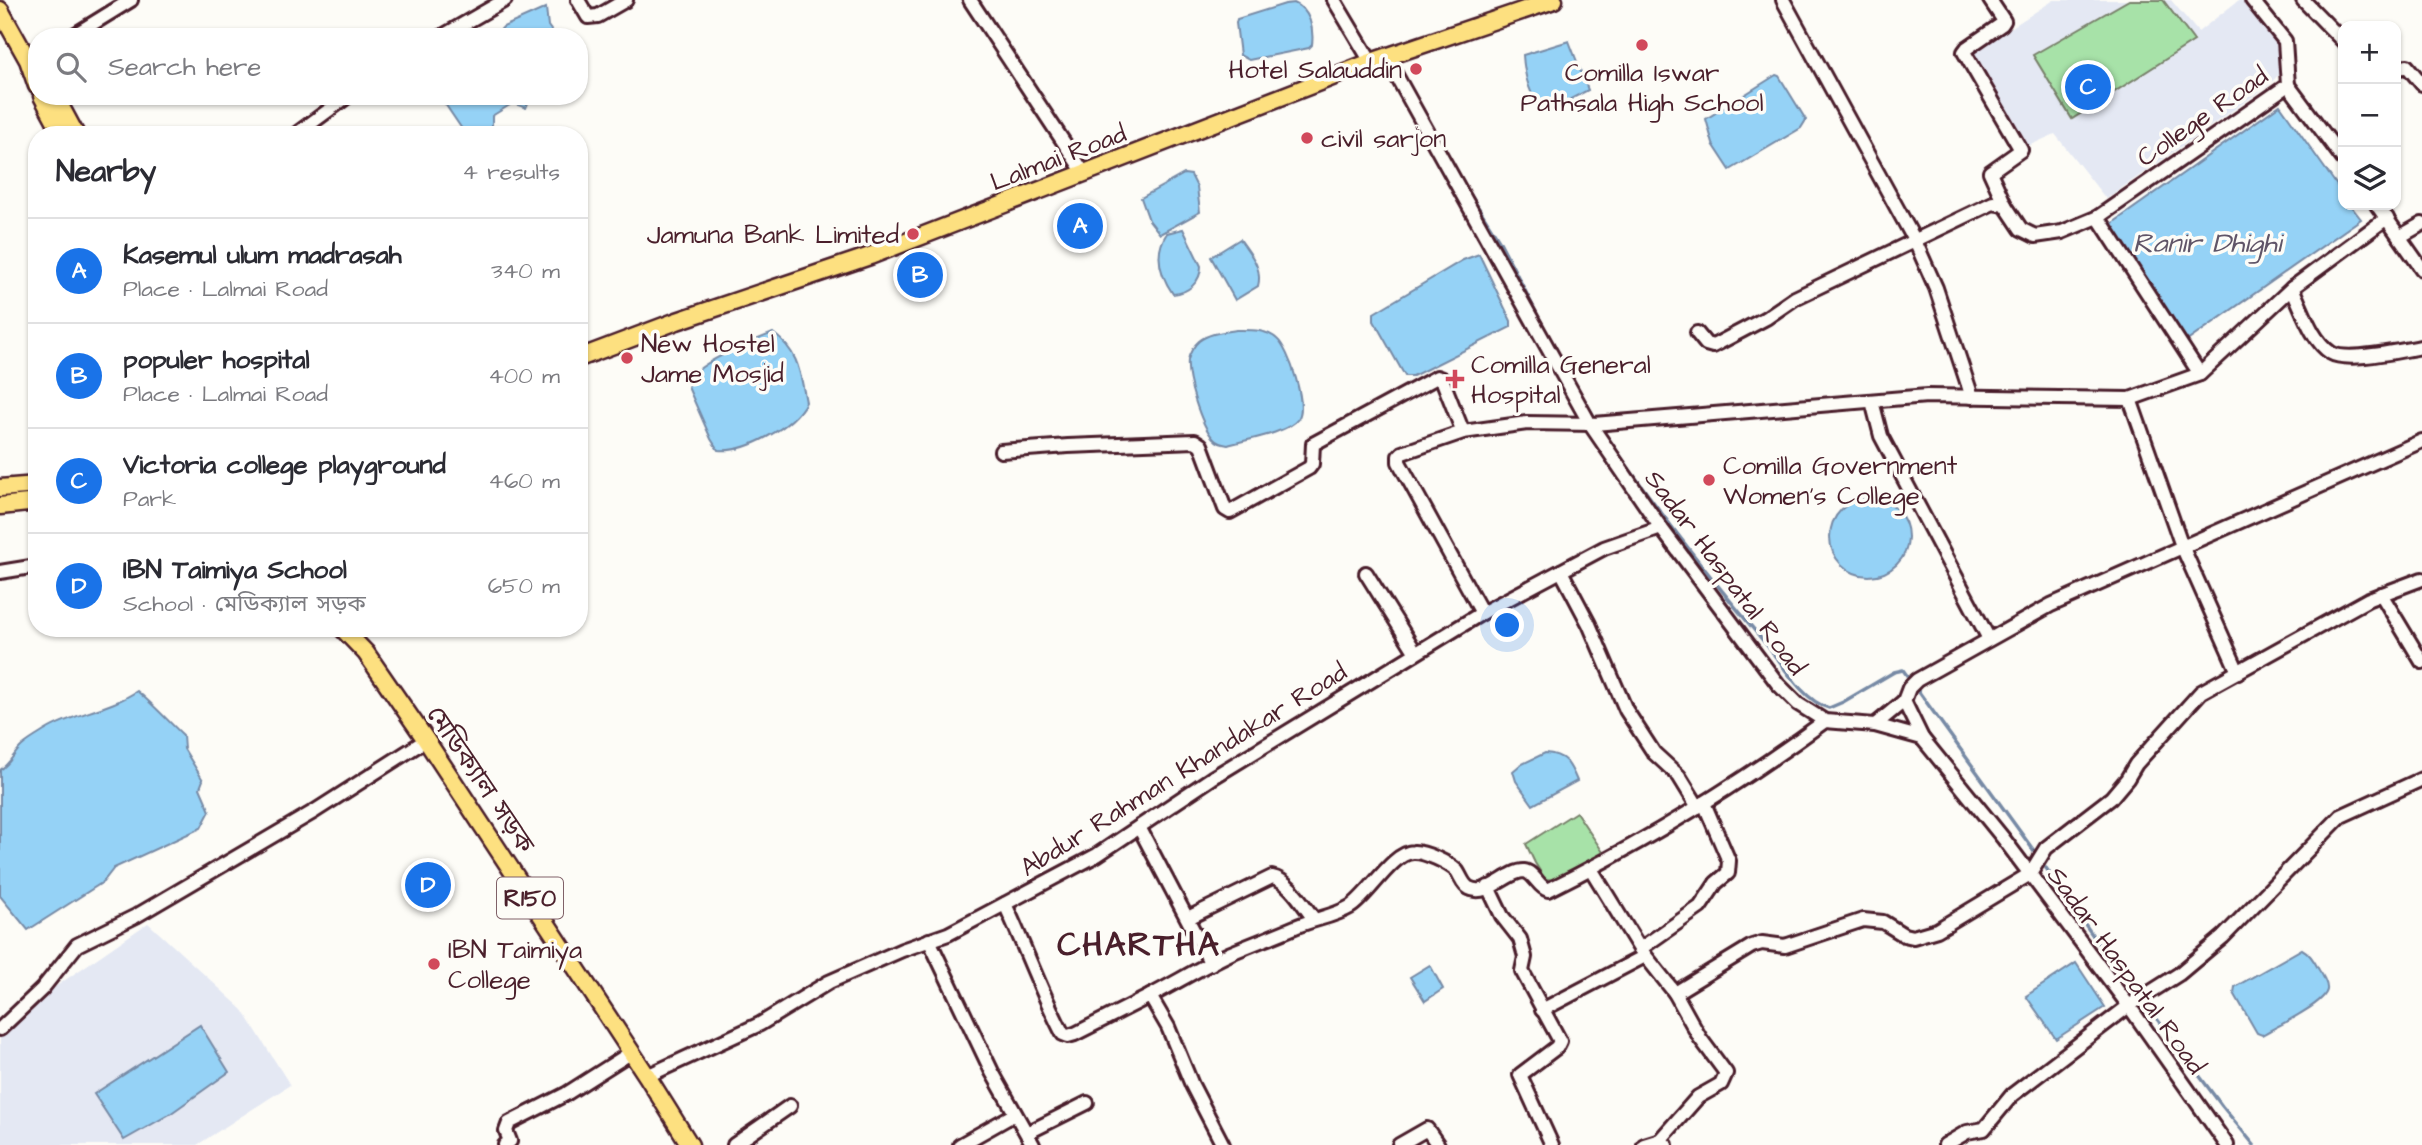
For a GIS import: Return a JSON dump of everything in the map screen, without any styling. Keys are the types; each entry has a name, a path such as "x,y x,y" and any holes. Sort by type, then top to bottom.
{"main road":[{"name":"Lalmai Road","path":"588,355 677,321 870,256 1379,59 1554,0"},
{"path":"0,10 28,53"},
{"path":"47,105 58,126"},
{"path":"60,105 71,126"},
{"path":"0,488 28,486"},
{"path":"0,506 28,503"},
{"name":"মেডিক্যাল সড়ক","path":"351,637 366,653 426,740 648,1076 690,1145"},
{"name":"মেডিক্যাল সড়ক","path":"359,637 366,653"}],"street":[{"path":"86,28 131,0"},
{"path":"457,28 505,0"},
{"path":"578,0 588,17 598,16 626,0"},
{"name":"Sadar Haspatal Road","path":"1334,0 1379,59 1592,424 1661,528 1778,684 1798,704 1825,721 1875,725 1922,738 2130,1005 2227,1145"},
{"path":"1783,0 1915,241 1936,288 1972,397"},
{"path":"1990,0 2004,21 1964,52 2021,150 1990,172 2005,205"},
{"name":"College Road","path":"2005,205 2021,229 2035,236 2062,232 2098,217 2288,85 2285,41 2252,0"},
{"path":"2303,0 2338,36"},
{"path":"972,1 1084,173"},
{"path":"2401,68 2406,66 2422,84"},
{"path":"2288,85 2338,152"},
{"path":"307,126 336,105"},
{"path":"1697,333 1706,344 1713,346 1766,318 1795,298 1993,203 2005,205"},
{"path":"2381,210 2422,269"},
{"path":"2098,217 2200,374"},
{"path":"1482,613 1399,462 1402,453 1463,432 1527,423 1592,424 1927,396 2130,399 2200,374 2292,288 2387,218"},
{"path":"2400,236 2422,224"},
{"path":"2292,288 2317,338 2331,353 2357,356 2422,347"},
{"path":"1001,451 1195,441 1201,445 1226,509 1230,512 1309,468 1312,464 1313,444 1437,377 1442,379 1463,432"},
{"path":"2130,399 2182,546 2238,672"},
{"path":"1872,401 1881,436 1989,639"},
{"path":"1875,725 1903,701 1913,684 2051,605 2422,441"},
{"name":"Abdur Rahman Khandakar Road","path":"648,1076 760,1024 830,982 902,950 948,934 1097,855 1212,778 1482,613 1604,548 1661,528"},
{"path":"0,572 28,567"},
{"path":"1542,1010 1642,952 1700,907 1716,883 1728,873 1729,861 1701,805 1679,776 1654,753 1626,710 1589,624 1561,571"},
{"path":"1366,573 1416,653"},
{"path":"1675,993 1752,946 1762,943 1785,946 1863,920 1883,922 1904,935 1913,937 1937,930 2030,874 2046,848 2111,798 2136,764 2201,692 2369,599 2422,579"},
{"path":"2381,594 2422,662"},
{"path":"1903,701 1922,738"},
{"path":"1005,904 1021,937 1044,998 1063,1034 1068,1036 1211,964 1314,919 1332,916 1355,903 1402,856 1416,851 1455,870 1468,888 1475,890 1488,887 1526,871 1548,890 1591,869 1701,805 1825,721"},
{"path":"0,1029 42,989 77,946 136,916 315,811 426,740"},
{"path":"1945,1145 1967,1132 1983,1129 2012,1095 2130,1005 2179,974 2223,937 2341,816 2422,779"},
{"path":"1139,827 1211,964"},
{"path":"1591,869 1642,952 1675,993 1700,1038 1726,1073 1721,1084 1698,1097 1663,1143 1644,1145"},
{"path":"1188,918 1272,877 1279,878 1286,884 1314,919"},
{"path":"1488,887 1502,916 1520,939 1525,957 1522,971 1560,1041 1557,1047 1520,1075 1552,1145"},
{"path":"929,940 951,989 1030,1139 1087,1102"},
{"path":"1150,996 1168,1027 1192,1086 1223,1145"},
{"path":"511,1144 506,1131 509,1123 566,1094 632,1052"},
{"path":"734,1145 790,1106"},
{"path":"960,1145 1015,1114"},
{"path":"1399,1145 1427,1129 1438,1145"}],"shaded area":[{"path":"2054,0 2171,0 2198,32 2239,0 2243,0 2277,38 2283,53 2283,70 2269,85 2106,199 2055,134 2026,147 1970,54"},
{"path":"148,923 243,1010 290,1085 197,1145 0,1145 0,1025"}],"green space":[{"path":"2129,0 2163,0 2194,41 2072,119 2033,55"},
{"path":"1576,812 1605,855 1556,880 1545,879 1526,844"}],"water":[{"path":"1294,3 1304,10 1310,20 1312,45 1309,48 1249,60 1240,55 1237,19"},
{"path":"546,8 549,28 503,27"},
{"path":"1569,41 1588,90 1546,112 1532,94 1526,78 1523,55"},
{"path":"1776,75 1806,120 1801,128 1730,170 1713,144 1706,119"},
{"path":"446,105 510,105 492,116 492,126 460,126"},
{"name":"Ranir Dhighi","path":"2280,105 2338,187 2338,210 2354,210 2361,219 2187,341 2107,227"},
{"path":"1184,174 1191,175 1197,187 1200,212 1160,234 1149,220 1141,198"},
{"path":"1183,229 1201,266 1199,277 1193,286 1173,294 1162,272 1160,249 1167,233"},
{"path":"1240,239 1255,261 1259,279 1258,286 1235,300 1211,257"},
{"path":"1479,254 1511,321 1511,327 1413,376 1405,376 1374,321 1374,313 1463,260"},
{"path":"1236,330 1268,333 1277,339 1287,354 1301,402 1298,419 1293,424 1266,435 1228,445 1215,440 1208,432 1192,389 1188,360 1194,347 1203,338"},
{"path":"773,333 782,340 797,363 806,402 791,420 768,436 742,447 718,450 688,387 691,377 718,357"},
{"path":"1869,498 1884,501 1897,509 1905,522 1908,537 1905,552 1897,565 1884,573 1869,576 1854,573 1841,565 1833,552 1830,537 1833,522 1841,509 1854,501"},
{"path":"137,691 183,735 184,749 203,780 200,788 210,811 201,828 114,868 103,882 28,930 0,896 0,770 22,746 46,730 68,719 115,703"},
{"path":"1545,753 1557,755 1566,761 1577,781 1533,805 1516,781 1513,771"},
{"path":"2302,949 2312,958 2327,990 2319,1001 2292,1019 2262,1035 2257,1033 2234,993 2235,987"},
{"path":"2076,963 2105,1007 2056,1039 2026,996"},
{"path":"1430,965 1443,989 1425,1001 1410,977"},
{"path":"200,1025 229,1072 170,1114 124,1140 94,1094"}],"waterway":[{"path":"1399,67 1468,191 1500,242 1554,347"},
{"path":"1582,396 1596,420"},
{"path":"1600,426 1680,537 1802,690 1829,708 1894,672 1903,670 2037,855"},
{"path":"2046,868 2114,966 2254,1145"}],"place":[{"name":"Comilla Iswar Pathsala High School","path":"1642,45"},
{"name":"Hotel Salauddin","path":"1416,69"},
{"name":"Victoria college playground","path":"2088,87"},
{"name":"civil sarjon","path":"1307,138"},
{"name":"Kasemul ulum madrasah","path":"1080,226"},
{"name":"Jamuna Bank Limited","path":"913,234"},
{"name":"populer hospital","path":"920,275"},
{"name":"New Hostel Jame Mosjid","path":"627,358"},
{"name":"Comilla General Hospital","path":"1455,379"},
{"name":"Comilla Government Women's College","path":"1709,480"},
{"name":"IBN Taimiya School","path":"428,885"},
{"name":"IBN Taimiya College","path":"434,964"}],"district":[{"name":"CHARTHA","path":"1139,943"}]}
